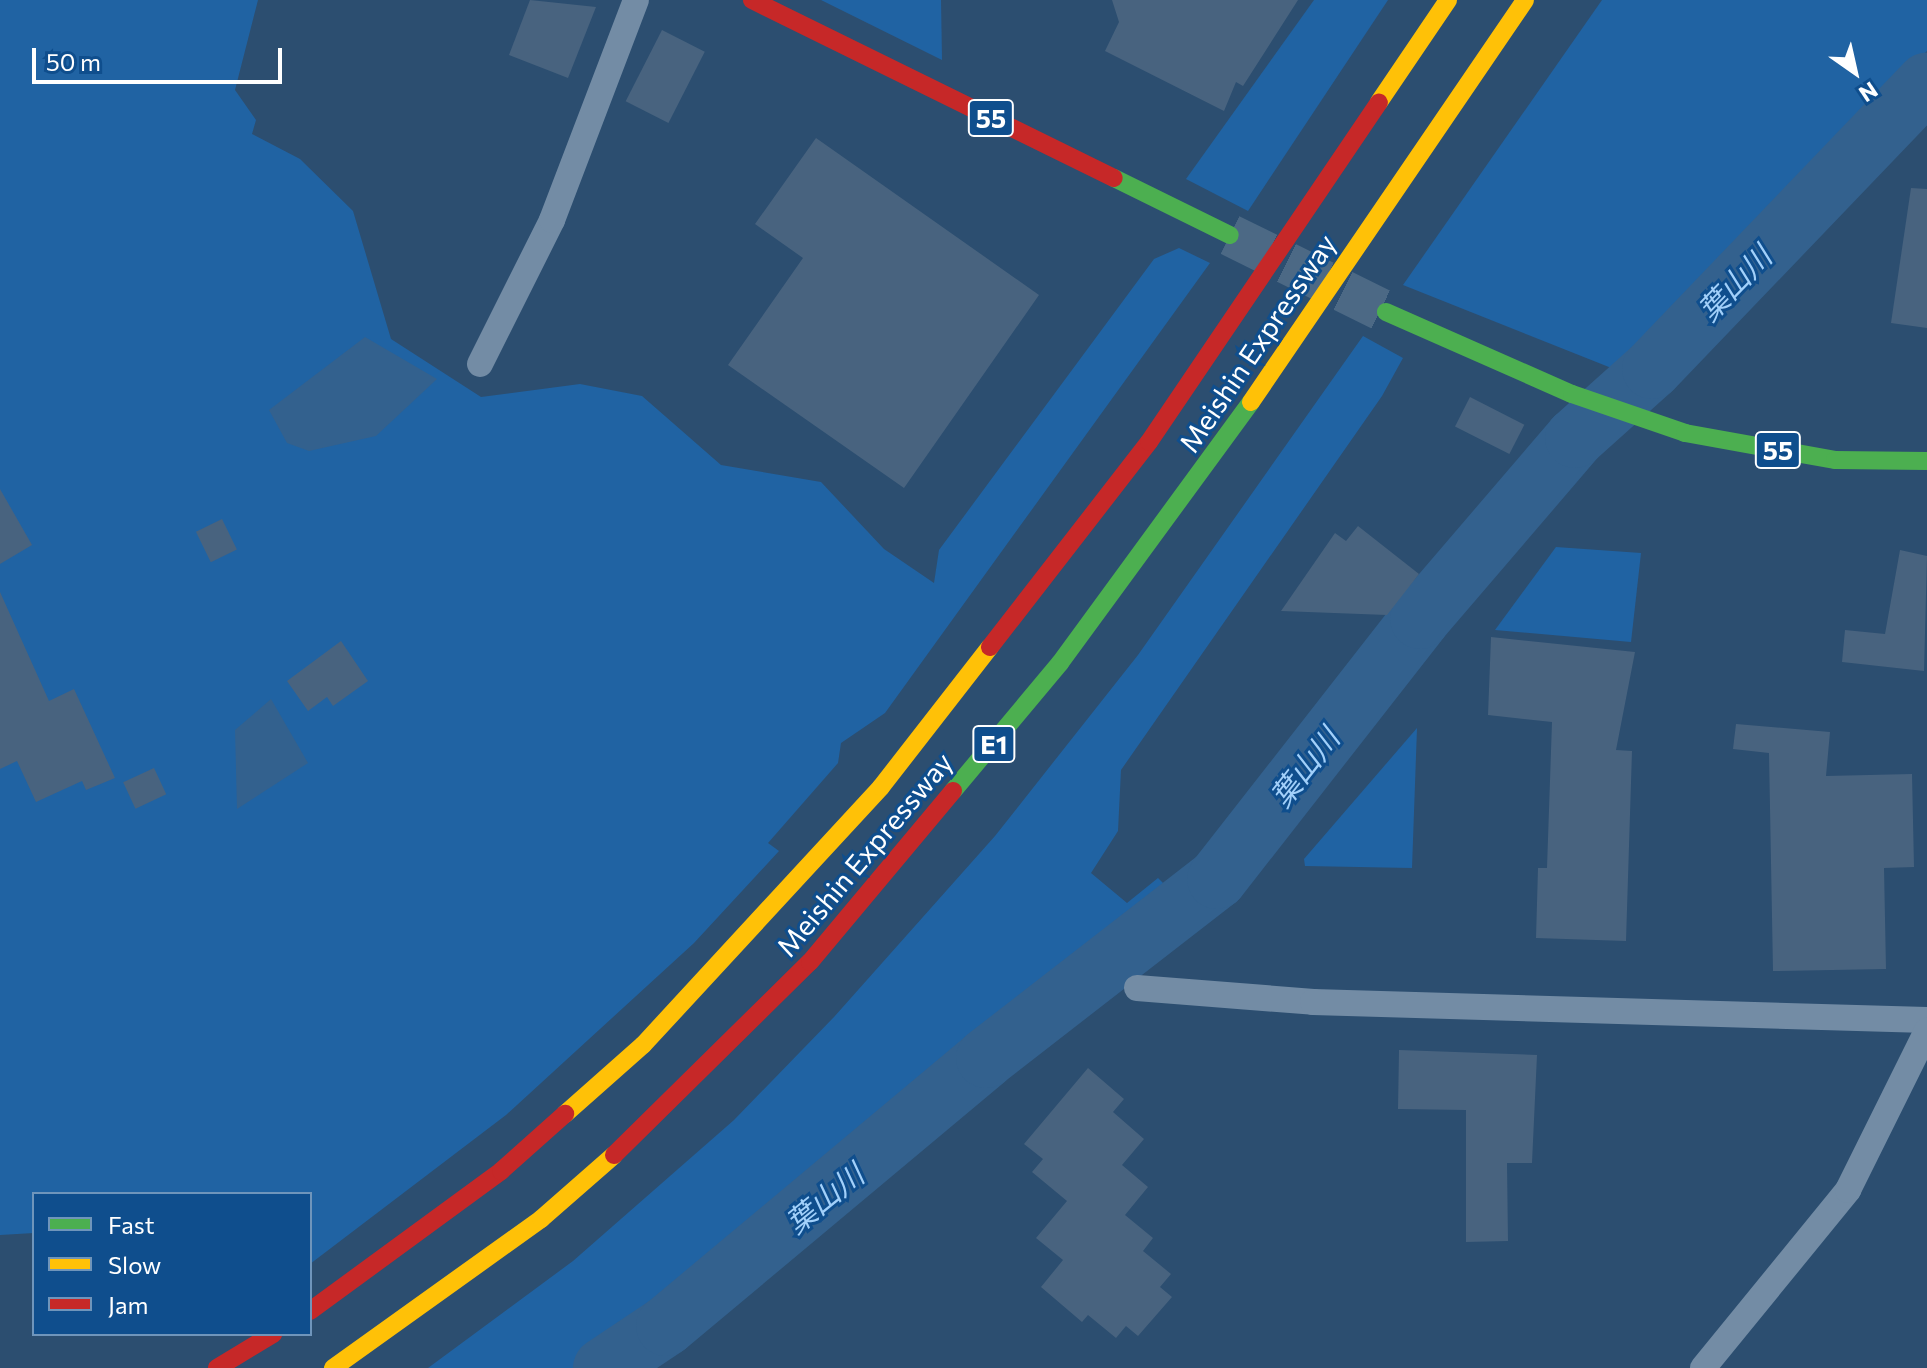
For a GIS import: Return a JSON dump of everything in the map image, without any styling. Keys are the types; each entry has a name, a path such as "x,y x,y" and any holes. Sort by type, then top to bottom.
{"main road":[{"name":"55","path":"752,0 1230,235"},
{"name":"Meishin Expressway","path":"312,1310 501,1171 643,1045 764,921 1015,621 1149,442 1447,0"},
{"name":"Meishin Expressway","path":"333,1368 541,1219 687,1090 810,962 1060,663 1194,484 1525,0"},
{"name":"55","path":"1386,312 1572,394 1685,433 1835,460 1927,461"},
{"path":"217,1368 270,1336"}],"street":[{"path":"480,364 552,220 636,0"},
{"path":"1137,988 1327,1003 1927,1020"},
{"path":"1703,1368 1848,1190 1927,1031"}],"shaded area":[{"path":"0,0 258,0 235,90 256,120 252,134 300,159 353,211 391,339 481,397 580,384 642,396 721,465 821,482 884,549 934,583 939,550 1154,259 1179,248 1210,263 885,713 841,743 838,763 768,843 779,851 694,943 506,1115 312,1262 312,1192 32,1192 32,1233 0,1235"},
{"path":"821,0 941,0 942,60"},
{"path":"1314,0 1388,0 1248,211 1186,179"},
{"path":"1602,0 1927,0 1927,51 1624,373 1403,285"},
{"path":"1363,336 1403,358 1382,396 1121,770 1118,831 1091,873 1127,903 1158,878 1177,897 989,1036 889,1132 581,1368 428,1368 573,1261 734,1120 834,1017 995,836 1138,655"},
{"path":"365,337 437,379 376,436 309,451 287,443 269,410"},
{"path":"1556,547 1641,553 1631,642 1495,630"},
{"path":"271,699 308,763 237,809 235,730"},
{"path":"1417,728 1412,868 1305,866 1304,859"}],"building":[{"path":"530,0 596,7 568,78 509,55"},
{"path":"1112,0 1298,0 1243,86 1236,82 1224,111 1105,51 1119,22"},
{"path":"662,30 705,52 668,123 626,101"},
{"path":"816,138 1039,295 904,488 728,365 803,258 755,224"},
{"path":"1911,188 1927,189 1927,328 1891,323"},
{"path":"1470,397 1524,425 1509,454 1455,426"},
{"path":"0,489 32,545 0,564"},
{"path":"222,519 237,550 211,562 196,532"},
{"path":"1358,526 1419,574 1387,615 1281,611 1335,533 1346,541"},
{"path":"1900,550 1927,556 1924,671 1842,662 1845,630 1885,634"},
{"path":"0,592 49,701 74,689 115,778 86,790 82,781 36,802 17,761 0,769"},
{"path":"1491,637 1635,652 1616,750 1632,751 1626,941 1536,938 1538,868 1547,868 1552,722 1488,715"},
{"path":"341,641 368,681 333,706 327,697 308,711 287,681"},
{"path":"1736,724 1830,732 1826,776 1912,774 1914,867 1884,868 1886,969 1773,971 1769,753 1733,749"},
{"path":"154,768 166,794 135,809 123,782"},
{"path":"1399,1050 1537,1055 1532,1163 1507,1163 1508,1241 1466,1242 1466,1110 1398,1109"},
{"path":"1088,1068 1124,1099 1113,1112 1144,1139 1122,1165 1148,1187 1125,1215 1153,1238 1143,1251 1171,1274 1160,1287 1172,1297 1138,1336 1126,1326 1116,1338 1088,1315 1082,1322 1041,1287 1063,1260 1036,1238 1067,1201 1032,1172 1043,1159 1024,1144"}],"waterway":[{"name":"葉山川","path":"603,1368 666,1326 986,1058 1217,879 1420,619 1575,438 1652,369 1927,82"}],"tunnel":[{"path":"1230,235 1386,312"}],"traffic: fast":[{"path":"1114,178 1230,235"},
{"path":"1386,312 1572,394 1685,433 1835,460 1927,461"},
{"path":"953,791 1060,663 1251,402"}],"traffic: slow":[{"path":"1379,102 1448,0"},
{"path":"1251,402 1525,0"},
{"path":"565,1114 643,1045 881,787 990,647"},
{"path":"333,1368 541,1219 614,1155"}],"traffic: jam":[{"path":"752,0 1114,178"},
{"path":"990,647 1149,442 1379,102"},
{"path":"614,1155 810,962 953,791"},
{"path":"312,1310 501,1171 565,1114"},
{"path":"217,1368 270,1336"}]}
